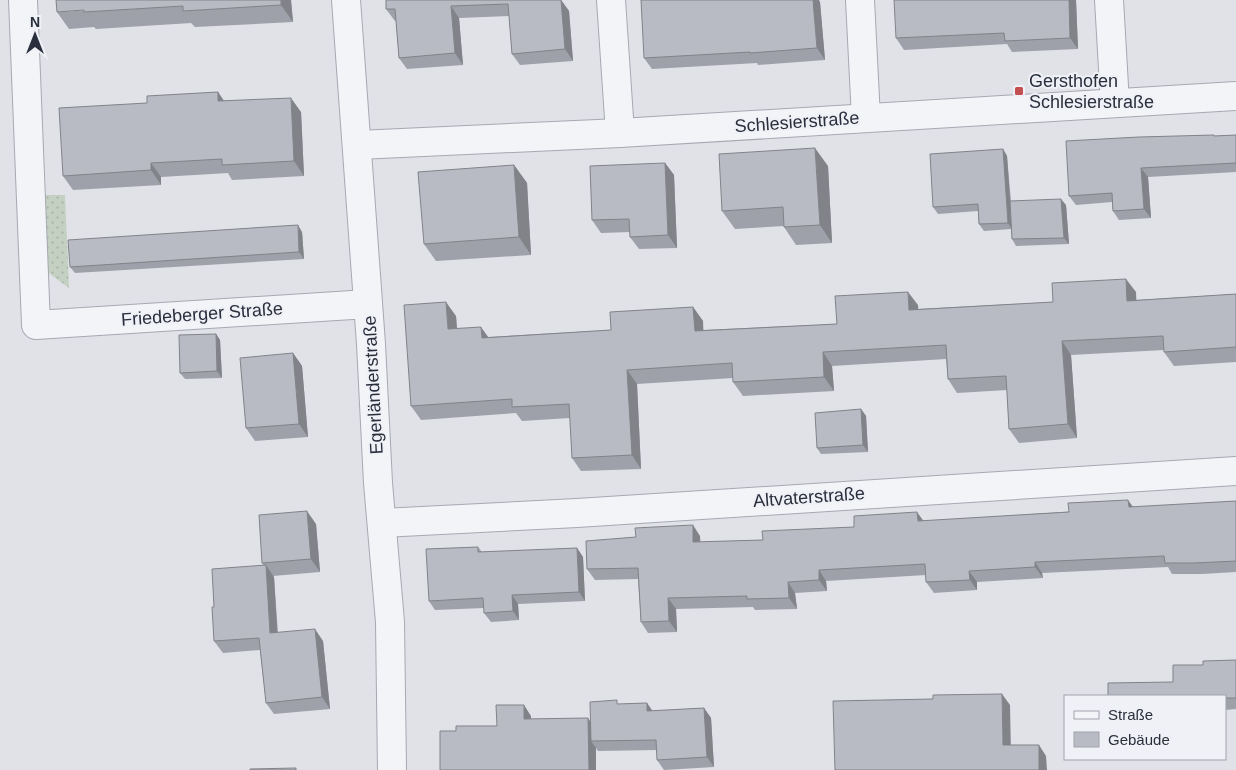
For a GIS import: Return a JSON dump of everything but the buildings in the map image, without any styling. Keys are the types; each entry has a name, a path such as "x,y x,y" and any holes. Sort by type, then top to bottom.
{"street":[{"name":"Friedeberger Straße","path":"24,0 36,325 368,304"},
{"name":"Egerländerstraße","path":"346,0 358,145 378,483 390,622 392,770"},
{"path":"611,0 620,133"},
{"path":"860,0 866,118"},
{"path":"1109,0 1115,103"},
{"name":"Schlesierstraße","path":"358,145 620,133 1236,96"},
{"name":"Altvaterstraße","path":"382,523 1236,471"}],"green space":[{"path":"45,195 65,195 69,288 46,271"}],"place":[{"name":"Gersthofen Schlesierstraße","path":"1019,91"}]}
